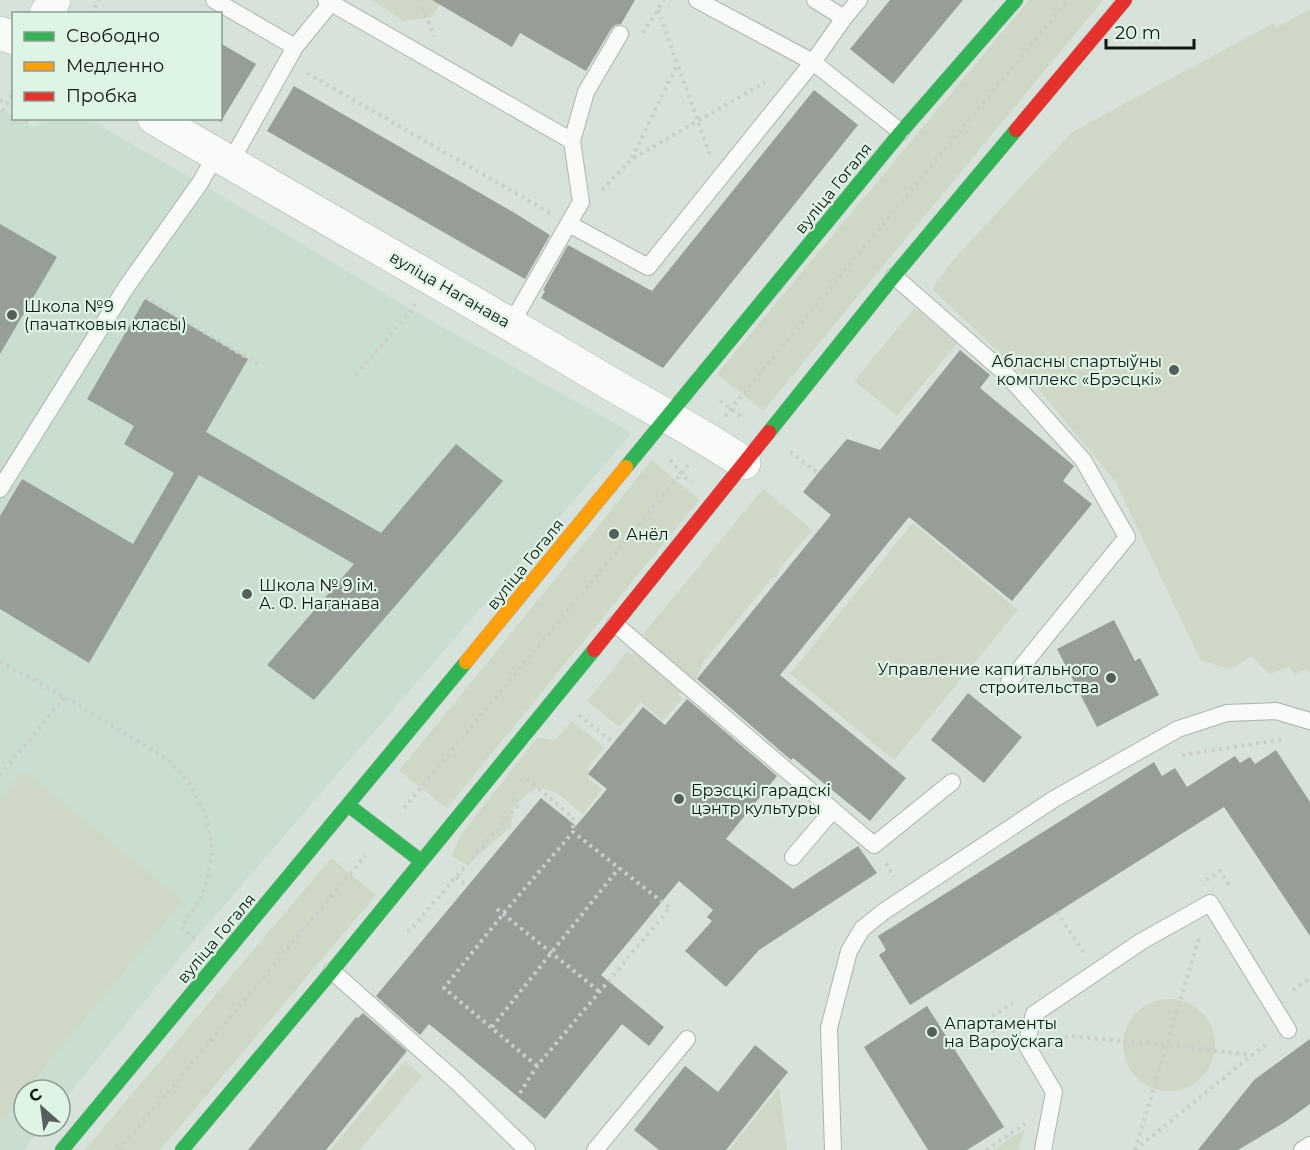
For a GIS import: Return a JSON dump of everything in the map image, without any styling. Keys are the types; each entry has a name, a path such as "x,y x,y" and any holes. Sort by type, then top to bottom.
{"main road":[{"name":"вуліца Гогаля","path":"62,1150 901,132 1016,0"},
{"path":"182,1150 422,861 894,276 1125,0"},
{"path":"348,805 422,861"}],"street":[{"name":"вуліца Наганава","path":"157,120 511,324 659,427 709,440 744,463"}],"lane":[{"path":"214,0 291,54"},
{"path":"697,0 813,62 901,132"},
{"path":"815,0 844,18"},
{"path":"569,224 648,267 813,62 859,0"},
{"path":"0,489 127,286 200,183 223,159 291,54 328,2 572,141"},
{"path":"511,324 581,202 572,141 586,92 620,34"},
{"path":"894,276 1007,375 1083,460 1127,537 1009,682"},
{"path":"615,624 874,844 952,782"},
{"path":"833,1150 829,1028 849,951 862,929 883,912 1054,799 1179,729 1227,713 1276,711 1310,721"},
{"path":"793,857 833,810"},
{"path":"1043,1150 1054,1092 1026,1044 1035,1014 1142,941 1210,903 1288,1030"},
{"path":"332,971 457,1082 526,1150"},
{"path":"595,1150 687,1039"},
{"path":"1302,1150 1310,1144"}],"path":[{"path":"639,39 664,0"},
{"path":"119,1150 358,866 709,440 730,408 1068,0"},
{"path":"658,9 718,180"},
{"path":"291,54 569,224"},
{"path":"632,159 678,64"},
{"path":"581,202 602,189 632,159 767,81"},
{"path":"3,111 12,94"},
{"path":"0,100 6,104"},
{"path":"601,178 602,189"},
{"path":"127,286 261,366"},
{"path":"356,375 412,310 419,296"},
{"path":"659,427 681,473 713,502"},
{"path":"787,450 818,473"},
{"path":"0,662 65,697 167,759 191,784 207,819 213,851 208,878 200,900 181,927 204,946"},
{"path":"0,775 65,697"},
{"path":"573,709 614,743"},
{"path":"1173,756 1285,738"},
{"path":"520,774 573,819 573,832 444,988 537,1066"},
{"path":"520,1093 537,1066 670,908 573,832"},
{"path":"874,844 907,896"},
{"path":"492,1027 619,868"},
{"path":"456,877 468,886"},
{"path":"497,909 600,992"},
{"path":"1057,912 1086,956"},
{"path":"1189,914 1201,931 1135,1150 1252,1055 1288,1030"},
{"path":"1293,990 1310,978"},
{"path":"986,1020 1016,1065 1068,1036 1252,1055"},
{"path":"986,1150 1033,1118"}],"shaded area":[{"path":"372,0 442,0 432,17 404,21"},
{"path":"1029,0 1103,0 763,411 717,374"},
{"name":"Абласны спартыўны комплекс «Брэсцкі»","path":"1310,9 1310,673 1307,669 1294,674 1289,667 1269,674 1251,656 1232,669 1201,661 1115,481 1041,392 932,289 953,260 1072,132 1274,23 1276,28"},
{"name":"Школа № 9 ім. А. Ф. Наганава","path":"0,109 12,115 12,120 20,120 33,127 47,120 90,120 412,310 632,433 195,939 72,1090 72,1078 12,1078 12,1138 34,1138 24,1150 0,1150"},
{"path":"915,308 957,343 897,416 854,381"},
{"path":"652,460 699,500 447,808 399,771"},
{"path":"763,489 812,530 779,569 777,577 772,578 704,661 694,685 678,694 682,699 663,721 641,702 619,727 587,701 627,652 631,655 646,637 643,634"},
{"path":"913,523 1018,610 894,760 790,674"},
{"path":"572,721 604,747 588,767 589,779 602,789 583,814 552,791 539,789 532,791 513,807 511,827 467,865 452,856 460,836 537,738 555,740"},
{"path":"24,770 183,901 36,1078 12,1078 12,1108 0,1122 0,799"},
{"path":"331,858 376,895 160,1150 85,1150"},
{"path":"1169,999 1186,1003 1201,1013 1211,1028 1215,1045 1211,1062 1201,1077 1186,1087 1169,1091 1152,1087 1137,1077 1127,1062 1123,1045 1127,1028 1137,1013 1152,1003"},
{"path":"405,1061 422,1076 360,1150 330,1150"},
{"path":"779,1088 787,1150 729,1150"},
{"path":"1025,1129 1018,1150 993,1150"}],"building":[{"path":"432,0 635,0 621,24 611,29 586,71 520,33 512,47"},
{"path":"890,0 963,0 893,84 850,49"},
{"path":"222,44 256,64 222,120"},
{"path":"294,86 550,235 525,279 267,131"},
{"path":"814,90 858,125 663,368 541,298 545,291 543,290 568,245 652,291"},
{"name":"Школа №9 (пачатковыя класы)","path":"0,224 57,257 0,354"},
{"path":"145,299 248,359 206,432 381,533 456,444 503,481 314,700 267,665 354,564 199,475 89,663 0,609 0,516 22,479 133,544 174,473 124,444 134,426 87,399"},
{"path":"960,350 990,375 980,388 1074,466 1063,481 1092,504 1012,601 909,517 780,675 906,778 870,821 793,758 791,760 697,679 831,515 803,492 818,473 847,439 880,450"},
{"name":"Управление капитального строительства","path":"1114,620 1135,661 1140,658 1159,695 1097,727 1057,649"},
{"path":"968,693 1022,737 984,783 931,740"},
{"path":"687,699 777,776 726,839 793,889 858,846 877,873 759,950 726,987 685,951 712,921 707,917 713,910 679,881 601,975 664,1027 649,1046 622,1024 545,1119 429,1024 420,1035 376,996 541,798 576,826 607,789 588,774 643,707 665,725"},
{"path":"1276,750 1310,802 1310,936 1224,807 910,1005 879,955 886,950 878,936 1154,762 1162,776 1175,768 1187,787 1235,756 1240,763 1250,757 1255,764"},
{"path":"927,1006 1004,1127 967,1150 928,1150 864,1047"},
{"path":"363,1013 407,1051 326,1150 248,1150 356,1017 358,1018"},
{"path":"1310,1039 1310,1104 1238,1150 1198,1150 1254,1080"},
{"path":"755,1045 788,1072 726,1150 659,1150 634,1130 685,1066 718,1092"}],"traffic: fast":[{"path":"626,467 901,132 1016,0"},
{"path":"769,432 894,276 1016,130"},
{"path":"182,1150 332,971 594,650"},
{"path":"62,1150 466,662"},
{"path":"348,805 421,861"}],"traffic: slow":[{"path":"466,662 626,467"}],"traffic: jam":[{"path":"1016,130 1125,0"},
{"path":"594,650 769,432"}],"place":[{"name":"Школа №9 (пачатковыя класы)","path":"12,315"},
{"name":"Абласны спартыўны комплекс «Брэсцкі»","path":"1174,370"},
{"name":"Анёл","path":"614,534"},
{"name":"Школа № 9 ім. А. Ф. Наганава","path":"247,594"},
{"name":"Управление капитального строительства","path":"1111,678"},
{"name":"Брэсцкі гарадскі цэнтр культуры","path":"679,799"},
{"name":"Апартаменты на Вароўскага","path":"932,1032"}]}
